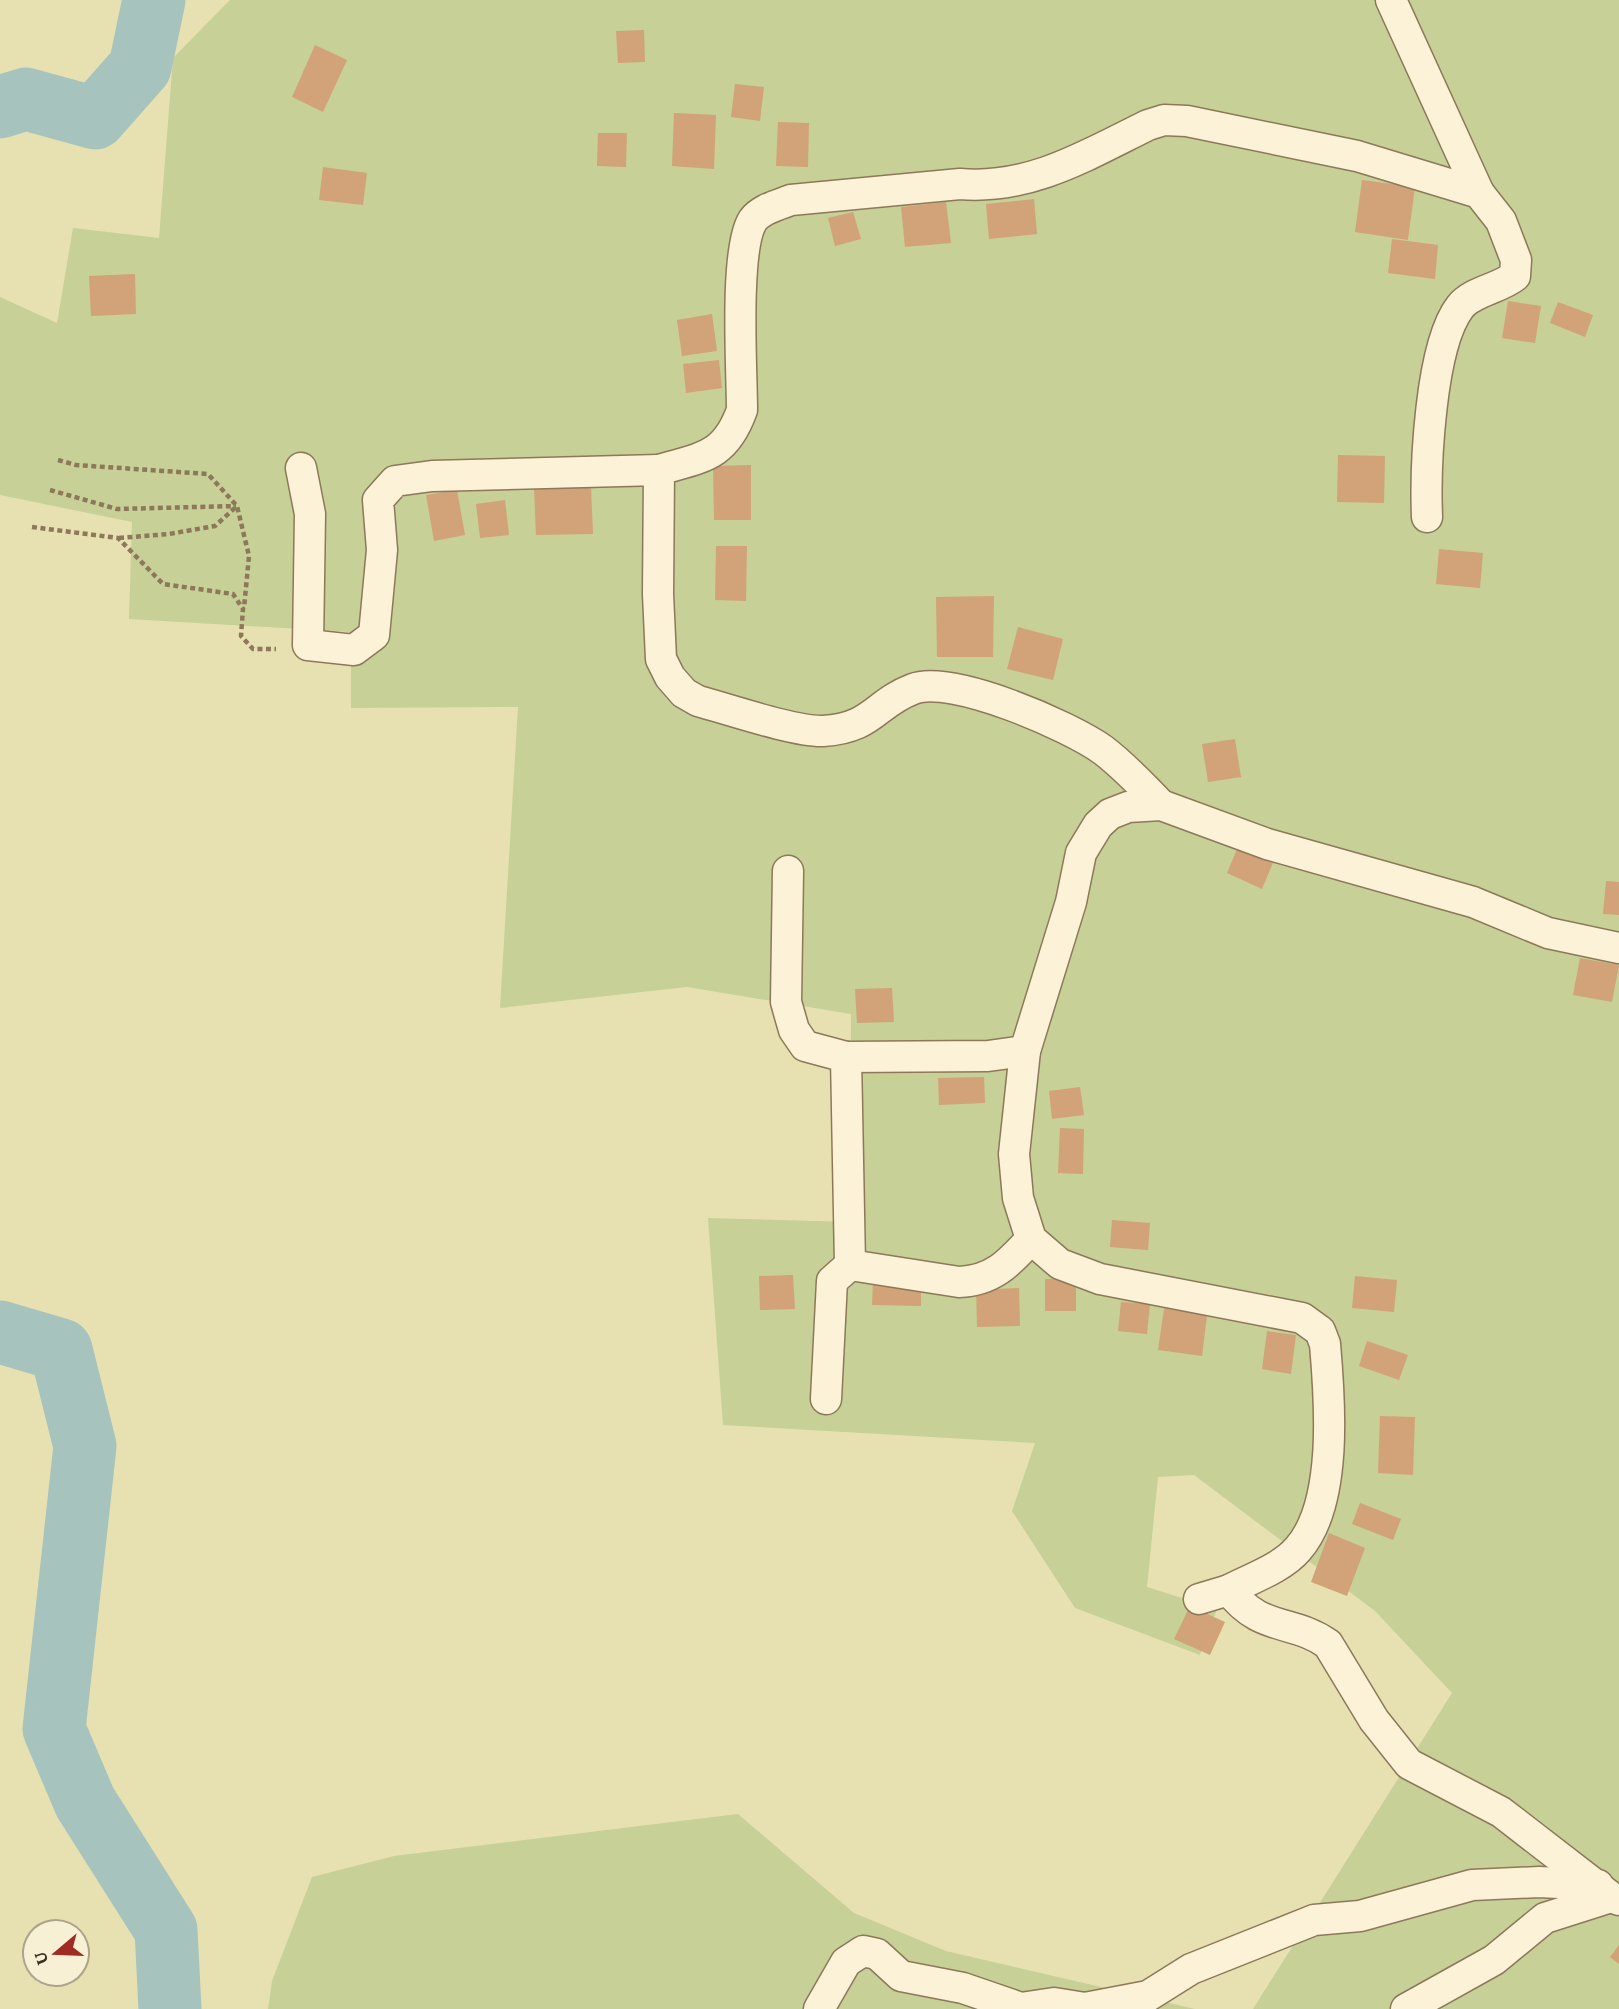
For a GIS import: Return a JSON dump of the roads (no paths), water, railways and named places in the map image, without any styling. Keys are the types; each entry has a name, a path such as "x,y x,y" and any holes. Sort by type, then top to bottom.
{"street":[{"path":"1391,0 1479,193 1500,221 1516,260 1515,276 1503,286 1469,299 1451,322 1436,375 1426,474 1427,517"},
{"path":"301,468 310,514 308,645 354,650 369,642 374,635 382,550 378,500 395,481 432,475 659,470 712,454 727,443 742,410 742,297 747,236 754,220 766,209 791,200 960,184 987,186 1016,182 1055,171 1148,125 1164,120 1187,121 1357,156 1479,193"},
{"path":"659,470 658,594 661,659 670,677 684,693 698,701 821,731 855,727 914,688 945,686 980,694 1040,718 1102,749 1161,806"},
{"path":"1199,1599 1228,1590 1286,1559 1298,1549 1315,1523 1327,1468 1326,1359 1320,1331 1302,1318 1100,1279 1060,1264 1031,1239 1018,1198 1014,1154 1025,1051 1071,902 1081,853 1098,825 1110,814 1128,807 1161,806 1267,844 1473,902 1548,933 1619,948"},
{"path":"788,871 786,1002 789,1018 804,1045 846,1057 988,1056 1025,1051"},
{"path":"826,1399 832,1281 850,1265 846,1057"},
{"path":"850,1265 959,1282 975,1282 987,1278 1009,1263 1031,1239"},
{"path":"1228,1590 1241,1607 1254,1616 1318,1637 1328,1644 1374,1720 1409,1764 1502,1812 1609,1894"},
{"path":"818,2009 846,1962 863,1951 877,1954 901,1976 963,1988 1021,2008 1054,2003 1086,2008 1148,1996 1191,1969 1314,1920 1380,1912 1472,1885 1539,1882 1609,1894"},
{"path":"1406,2009 1485,1965 1545,1918 1609,1894"}],"waterway":[{"path":"0,107 26,99 95,118 140,67 154,0"},
{"path":"0,1332 61,1350 85,1446 54,1729 85,1802 166,1930 170,2009"}]}
